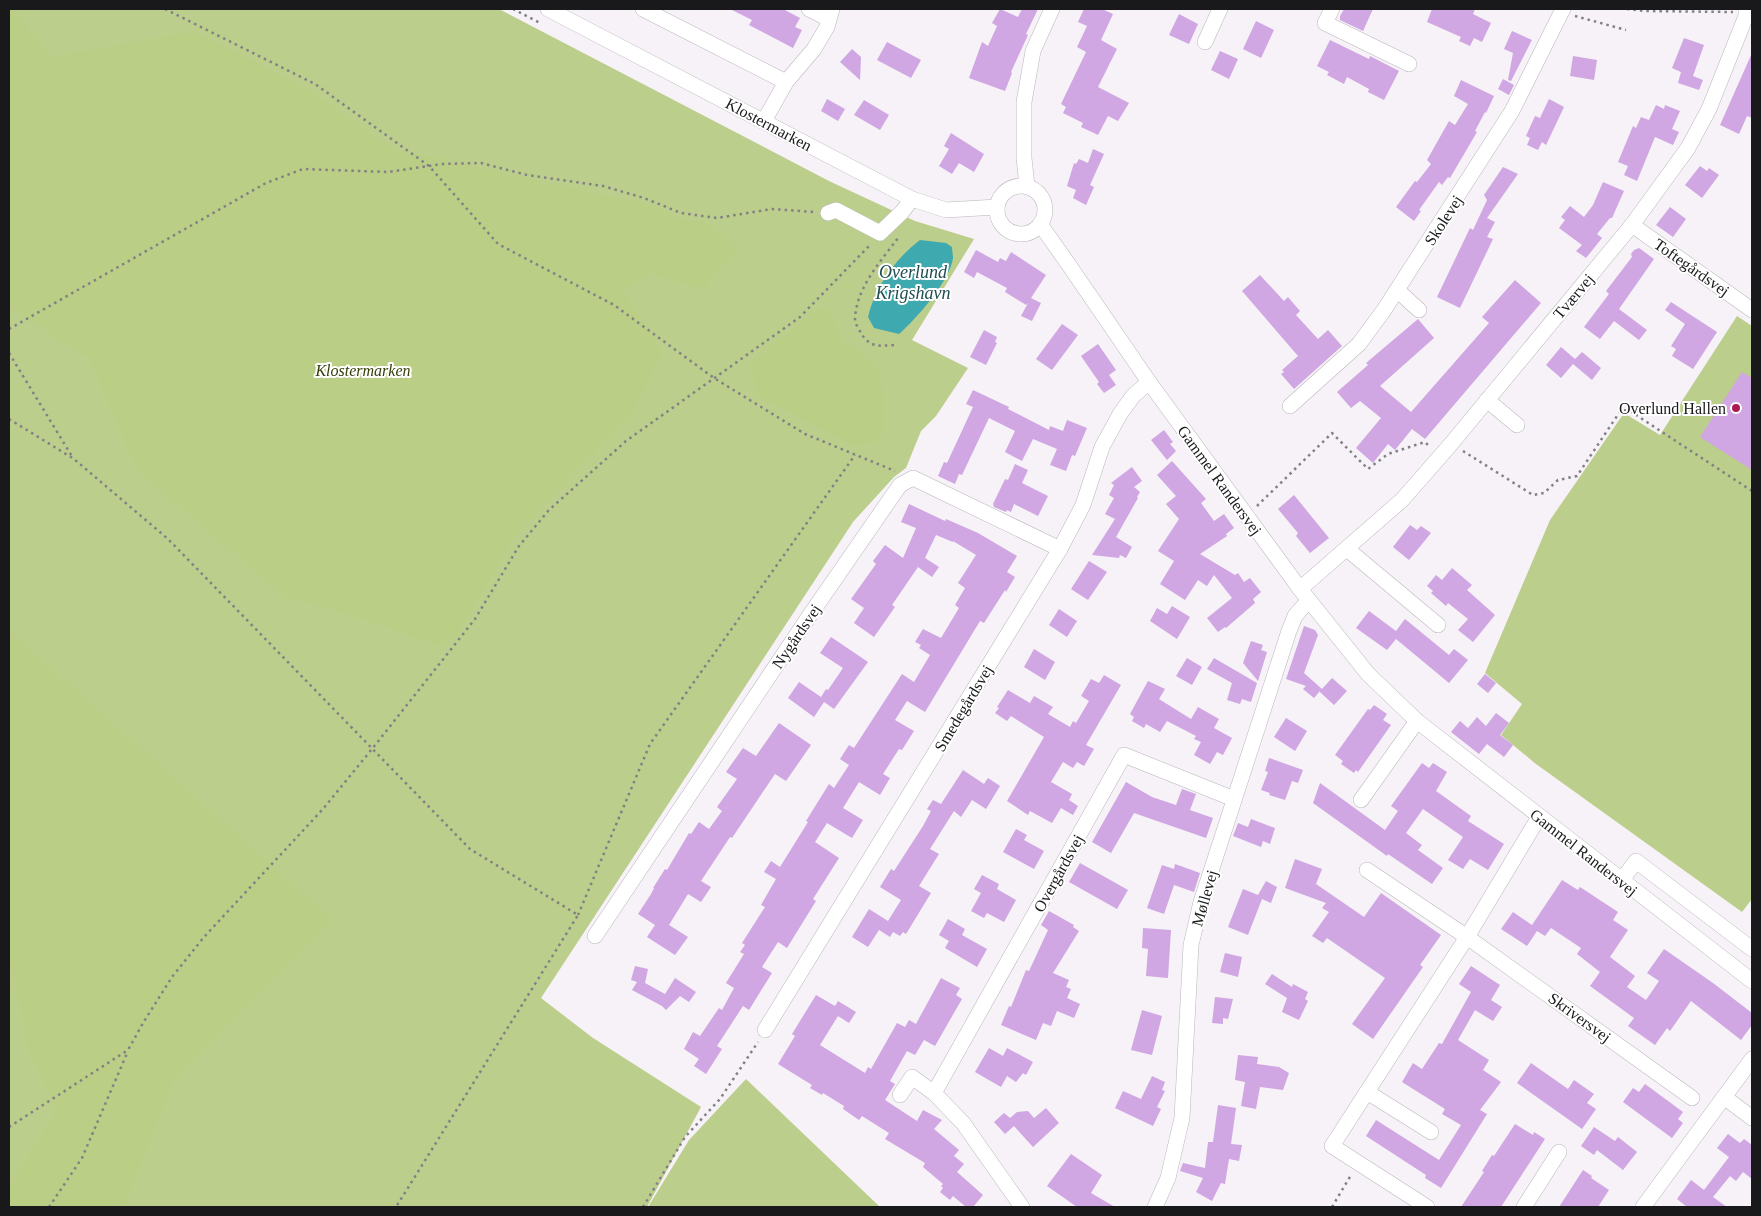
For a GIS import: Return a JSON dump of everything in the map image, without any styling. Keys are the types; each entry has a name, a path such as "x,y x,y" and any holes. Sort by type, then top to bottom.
{"street":[{"name":"Klostermarken","path":"548,9 912,199 946,210 997,207"},
{"path":"643,9 786,82"},
{"path":"764,121 786,82 814,48 827,27 831,14 809,9"},
{"path":"1027,186 1024,158 1024,102 1033,51 1052,9"},
{"path":"1205,42 1220,9"},
{"path":"1332,9 1325,23 1409,64"},
{"name":"Tværvej","path":"1304,595 1347,549 1402,500 1446,450 1632,225 1688,148 1709,109 1746,16 1746,10"},
{"name":"Skolevej","path":"1290,406 1359,344 1384,310 1512,111 1562,11"},
{"path":"1014,186 1027,186 1042,197 1045,215 1040,224 1028,232 1015,233 1008,230 1000,222 997,207 1005,192 1014,186"},
{"path":"828,213 836,210 886,228 912,199"},
{"name":"Gammel Randersvej","path":"1040,224 1149,382 1304,595 1368,674 1417,721 1752,981"},
{"name":"Toftegårdsvej","path":"1632,225 1752,310"},
{"path":"1397,290 1419,310"},
{"name":"Smedegårdsvej","path":"765,1030 1060,549 1083,505 1102,447 1120,414 1149,382"},
{"path":"1487,400 1517,425"},
{"path":"913,478 1060,549"},
{"name":"Nygårdsvej","path":"595,936 810,615 900,485 913,478"},
{"path":"1347,549 1438,625"},
{"name":"Møllevej","path":"1154,1207 1168,1178 1182,1118 1191,944 1201,902 1289,631 1304,595"},
{"path":"1361,800 1417,721"},
{"name":"Overgårdsvej","path":"934,1093 1124,755 1234,799"},
{"path":"1427,1207 1332,1146 1467,936 1539,817"},
{"path":"1622,880 1636,861 1752,948"},
{"name":"Skriversvej","path":"1367,870 1467,936 1692,1098"},
{"path":"1643,1207 1752,1059"},
{"path":"900,1095 912,1077 934,1093 963,1123 1022,1207"},
{"path":"1368,1092 1431,1132"},
{"path":"1724,1096 1752,1118"},
{"path":"1524,1207 1559,1152"}],"path":[{"path":"165,9 315,84 429,166 498,244 614,305 714,378 805,434 913,478"},
{"path":"1627,9 1644,11 1746,10"},
{"path":"1562,11 1626,30"},
{"path":"9,328 266,183 303,169 388,172 429,166 482,163 527,175 604,186 644,198 681,213 717,218 772,209 828,213"},
{"path":"49,1207 82,1158 128,1050 172,977 199,944 323,809 372,749 475,619 519,546 549,510 626,440 800,317 886,228 902,232 861,292 855,321 866,341 876,346 894,345"},
{"path":"9,353 74,459"},
{"path":"1247,516 1332,433 1368,469 1388,454 1425,442 1446,450 1533,495 1544,494 1558,480 1577,476 1621,410 1630,411 1752,491"},
{"path":"9,419 74,459 168,539 470,849 578,915"},
{"path":"396,1207 578,915 650,744 856,455"},
{"path":"643,1207 686,1137 720,1099 765,1030"},
{"path":"9,1127 128,1050"},
{"path":"1332,1207 1358,1163"}],"green space":[{"path":"9,9 499,9 829,181 915,221 974,239 912,340 968,368 936,416 921,431 906,468 894,477 853,522 541,998 593,1038 701,1107 647,1207 9,1207"},
{"name":"Klostermarken","path":"9,9 15,9 49,57 196,31 309,90 391,148 649,205 679,218 709,224 738,249 703,289 649,273 623,292 662,352 631,415 518,531 458,633 440,646 376,623 285,596 137,471 89,359 9,307"},
{"path":"820,308 830,313 841,340 870,360 881,373 884,426 881,439 855,446 755,395 753,361"},
{"path":"1737,316 1752,326 1752,899 1742,912 1536,764 1501,735 1522,704 1485,673 1550,520 1624,413 1660,435"},
{"path":"9,631 332,920 174,1080 124,1207 9,1207 9,1186 57,1111 29,1052 9,960"},
{"path":"746,1079 880,1207 648,1207 689,1140"}],"water":[{"name":"Overlund Krigshavn","path":"920,240 946,243 952,247 953,258 946,277 923,309 899,334 874,328 868,317 881,284 895,264"}],"building":[{"path":"730,9 783,9 800,18 795,27 802,30 793,48 749,25 752,20"},
{"path":"1000,9 1018,17 1022,9 1038,9 1026,34 1028,35 1011,72 1005,91 969,78 982,42 988,46 997,26 992,23"},
{"path":"1084,9 1102,9 1113,14 1101,40 1117,49 1098,87 1129,103 1118,121 1108,116 1098,135 1081,127 1083,123 1063,113 1066,107 1061,104 1086,52 1077,47 1087,26 1078,22"},
{"path":"1344,9 1373,9 1363,31 1340,20"},
{"path":"1432,9 1475,9 1473,14 1491,23 1482,42 1474,38 1470,46 1459,41 1461,37 1427,22"},
{"path":"1179,14 1198,24 1189,44 1169,35"},
{"path":"1256,21 1274,30 1261,58 1243,49"},
{"path":"1512,31 1532,40 1511,81 1508,80 1513,53 1504,49"},
{"path":"1684,38 1704,45 1693,76 1703,80 1699,90 1678,83 1681,72 1672,68"},
{"path":"1330,40 1369,59 1370,56 1399,71 1384,100 1368,92 1369,89 1347,77 1344,84 1327,75 1329,72 1317,66"},
{"path":"887,42 921,60 911,78 877,60"},
{"path":"852,49 861,57 860,80 840,62"},
{"path":"1220,51 1238,59 1229,79 1211,70"},
{"path":"1752,53 1752,118 1747,116 1739,134 1720,125"},
{"path":"1573,56 1597,60 1594,80 1570,76"},
{"path":"1503,79 1514,85 1509,95 1498,89"},
{"path":"1461,80 1494,96 1475,131 1477,132 1450,178 1448,177 1442,185 1439,182 1419,210 1421,211 1414,221 1396,207 1415,181 1417,182 1431,164 1427,160 1449,121 1455,125 1468,104 1454,96"},
{"path":"827,99 845,109 838,121 821,111"},
{"path":"1549,99 1564,107 1546,145 1542,142 1538,150 1527,145 1530,138 1526,136 1535,116 1540,118"},
{"path":"864,100 889,115 880,130 854,115"},
{"path":"1656,105 1664,109 1665,105 1680,111 1672,129 1679,132 1673,145 1655,137 1637,181 1624,175 1628,166 1618,162 1633,126 1636,128 1641,117 1649,120"},
{"path":"951,133 984,154 974,172 959,163 952,174 939,166 949,149 944,146"},
{"path":"1093,149 1104,154 1090,185 1094,187 1086,205 1073,198 1076,190 1067,186 1074,163 1076,164 1079,159 1088,163"},
{"path":"1700,166 1707,171 1709,168 1719,175 1702,198 1685,185"},
{"path":"1503,167 1518,174 1487,218 1495,222 1487,237 1493,239 1460,308 1437,297 1470,228 1473,230 1487,200 1484,195"},
{"path":"1603,182 1624,191 1612,218 1597,234 1602,238 1586,258 1576,251 1582,245 1559,228 1565,220 1561,217 1570,206 1584,217 1593,205"},
{"path":"1670,207 1686,219 1673,237 1656,225"},
{"path":"1639,248 1654,259 1619,309 1647,330 1639,340 1614,321 1600,339 1584,327 1609,294 1606,291 1632,257 1631,254"},
{"path":"976,250 998,262 1000,258 1006,261 1011,252 1046,275 1031,298 1041,303 1032,321 1021,316 1028,303 1026,305 1005,292 1007,288 977,272 974,278 964,272"},
{"path":"1260,275 1284,301 1288,297 1300,311 1296,315 1318,339 1328,330 1342,346 1294,389 1281,374 1284,372 1282,370 1298,356 1242,291"},
{"path":"1515,280 1541,303 1425,439 1412,429 1395,450 1388,444 1373,463 1356,448 1381,418 1360,401 1351,408 1337,392 1368,365 1366,363 1418,319 1434,338 1380,386 1411,412 1489,323 1482,317"},
{"path":"1671,302 1717,332 1693,369 1672,356 1676,349 1671,346 1685,324 1665,310"},
{"path":"1062,324 1078,335 1052,370 1036,359"},
{"path":"984,330 997,337 995,342 997,343 986,365 970,357"},
{"path":"1098,344 1116,370 1109,375 1116,385 1104,393 1097,384 1099,382 1081,356"},
{"path":"1561,347 1575,359 1582,352 1601,368 1592,380 1573,364 1561,378 1546,365"},
{"name":"Overlund Hallen","path":"1742,372 1752,378 1752,470 1700,437"},
{"path":"973,390 1009,407 1008,409 1049,430 1050,426 1063,431 1067,420 1087,428 1075,456 1072,455 1066,471 1050,465 1057,449 1033,439 1022,461 1005,452 1015,431 989,418 962,475 959,474 955,484 938,476 944,462 947,463 973,407 966,404"},
{"path":"1164,430 1173,442 1170,444 1176,451 1167,460 1151,440"},
{"path":"1172,461 1206,499 1201,503 1214,521 1224,514 1234,528 1226,534 1227,536 1200,554 1235,575 1238,573 1244,582 1250,578 1261,592 1253,599 1255,603 1226,628 1218,632 1207,618 1232,598 1214,575 1207,586 1198,580 1185,600 1160,584 1174,561 1158,551 1179,519 1166,504 1176,496 1157,475"},
{"path":"1015,464 1028,470 1022,483 1048,496 1038,516 1014,504 1011,512 994,507 993,504 1005,479 1008,480"},
{"path":"1132,467 1142,481 1134,487 1140,492 1116,537 1132,547 1126,558 1120,555 1119,558 1092,555 1115,519 1105,514 1114,498 1109,495 1114,485 1111,483"},
{"path":"1294,495 1329,538 1310,553 1296,536 1298,533 1278,509"},
{"path":"909,504 945,521 946,519 978,533 1017,556 1007,572 1015,577 984,623 980,621 925,712 907,701 895,720 914,731 902,750 899,749 883,774 890,778 880,795 859,782 843,808 863,820 852,838 827,823 815,842 839,858 813,899 816,901 787,948 778,942 762,967 772,973 749,1010 743,1006 717,1046 722,1049 706,1074 694,1066 699,1059 684,1049 693,1032 700,1036 719,1008 722,1010 734,988 726,983 744,954 740,952 745,945 742,943 765,907 761,905 776,879 764,872 771,861 780,867 829,784 834,788 849,765 840,759 849,745 854,748 902,674 914,682 930,655 919,648 921,645 915,642 923,629 941,638 959,608 955,605 965,588 958,583 976,555 953,541 936,535 925,558 939,567 932,577 918,567 892,605 895,607 874,637 854,623 864,608 851,599 876,564 873,561 885,545 903,558 916,528 901,522"},
{"path":"1410,525 1417,530 1421,526 1431,533 1409,560 1393,547"},
{"path":"1089,561 1107,572 1088,600 1071,589"},
{"path":"1452,568 1472,585 1467,590 1495,615 1473,642 1458,630 1468,619 1448,603 1446,606 1431,593 1433,591 1427,586 1436,575 1442,580"},
{"path":"1172,606 1190,617 1177,639 1150,621 1157,608 1167,614"},
{"path":"1059,609 1077,621 1067,637 1049,625"},
{"path":"1369,611 1396,631 1405,619 1449,655 1454,649 1468,660 1449,683 1396,639 1387,650 1356,628"},
{"path":"1304,626 1315,630 1318,635 1304,673 1322,689 1332,678 1347,691 1334,705 1320,691 1314,698 1303,689 1306,686 1286,679"},
{"path":"831,637 868,662 834,709 824,702 814,717 788,698 799,682 821,697 826,689 828,690 843,668 820,653"},
{"path":"1251,641 1263,645 1261,650 1267,652 1258,681 1243,663"},
{"path":"1034,649 1055,662 1045,680 1024,667"},
{"path":"1187,658 1202,667 1192,685 1176,676"},
{"path":"1214,658 1257,683 1251,702 1242,699 1240,704 1227,700 1232,683 1207,669"},
{"path":"1485,674 1496,683 1488,693 1477,684"},
{"path":"1104,675 1121,685 1086,745 1094,749 1084,766 1077,762 1073,768 1063,762 1051,782 1072,794 1069,800 1078,806 1073,815 1061,808 1052,823 1030,811 1028,815 1007,801 1044,737 1011,716 1007,721 995,713 999,708 997,707 1008,690 1030,703 1034,696 1053,707 1048,714 1070,727 1073,721 1076,723 1089,701 1081,696 1091,679 1099,683"},
{"path":"1148,681 1165,689 1159,699 1191,719 1198,707 1219,719 1214,728 1232,738 1223,755 1217,752 1210,764 1194,755 1201,742 1194,739 1196,736 1167,721 1160,732 1146,724 1144,728 1132,721 1134,717 1130,714"},
{"path":"1374,705 1387,714 1383,720 1391,725 1358,772 1356,770 1354,773 1341,764 1343,761 1335,755 1368,709 1370,710"},
{"path":"1496,713 1509,723 1500,735 1513,745 1504,757 1487,744 1479,754 1451,732 1460,721 1468,728 1477,717 1486,726"},
{"path":"1286,718 1307,731 1295,751 1274,737"},
{"path":"779,723 811,745 786,781 775,774 732,838 730,837 701,881 711,887 701,902 688,894 669,925 688,937 675,955 647,937 655,925 638,914 689,833 691,834 699,822 709,829 722,811 717,807 737,779 726,772 743,748 756,756"},
{"path":"1269,758 1303,770 1298,783 1292,781 1285,800 1269,795 1270,793 1261,790 1268,772 1265,771"},
{"path":"1422,763 1429,768 1433,763 1447,772 1436,791 1471,816 1468,821 1504,844 1488,870 1470,859 1463,869 1448,860 1463,837 1423,809 1406,833 1422,845 1418,850 1443,868 1432,884 1388,854 1387,856 1313,803 1320,783 1385,830 1398,811 1391,806"},
{"path":"963,770 984,784 988,778 1000,786 986,809 972,800 961,817 954,811 930,849 939,854 919,886 931,893 906,934 903,932 900,936 893,932 890,937 879,930 868,947 852,937 869,909 888,921 901,900 880,887 891,869 894,871 923,826 931,811 927,809 933,800 941,804"},
{"path":"1126,782 1152,797 1176,805 1182,789 1196,794 1190,810 1213,818 1206,838 1134,813 1111,853 1092,842"},
{"path":"1251,819 1275,828 1270,844 1263,841 1261,847 1233,836 1238,823 1248,827"},
{"path":"1016,829 1027,835 1024,840 1044,851 1034,869 1003,852"},
{"path":"1295,859 1322,869 1316,884 1364,917 1381,893 1441,935 1420,965 1423,967 1373,1039 1352,1024 1385,978 1327,938 1323,943 1312,936 1329,912 1322,908 1326,903 1285,888"},
{"path":"1080,863 1128,890 1117,909 1069,882"},
{"path":"1175,864 1200,873 1194,892 1174,885 1164,914 1147,908 1162,865 1174,869"},
{"path":"982,875 999,884 997,889 1016,900 1004,922 987,913 984,918 971,911 981,893 974,889"},
{"path":"1562,880 1578,890 1580,887 1618,912 1613,920 1628,930 1610,957 1635,976 1627,987 1646,1000 1659,981 1647,973 1664,949 1752,1013 1752,1025 1741,1040 1691,1001 1670,1031 1667,1028 1655,1045 1628,1026 1634,1018 1590,986 1600,972 1577,954 1581,948 1551,928 1545,936 1537,931 1527,946 1501,929 1513,912 1532,925"},
{"path":"1266,881 1277,887 1271,903 1262,899 1248,935 1228,927 1243,889 1258,895"},
{"path":"1049,911 1074,925 1073,927 1079,931 1053,973 1069,980 1066,987 1071,989 1067,998 1080,1004 1074,1018 1057,1011 1051,1026 1043,1023 1036,1040 1001,1025 1009,1006 1011,1007 1026,970 1029,971 1048,930 1041,925"},
{"path":"948,919 965,929 962,935 987,949 977,967 945,948 949,941 939,935"},
{"path":"1143,928 1171,930 1168,978 1146,976 1148,949 1142,948"},
{"path":"1225,953 1242,957 1238,977 1220,972"},
{"path":"635,966 648,969 645,983 665,994 675,978 696,992 689,1002 680,996 666,1010 632,990 637,982 631,980"},
{"path":"1471,966 1500,985 1491,1000 1502,1007 1493,1021 1475,1010 1458,1040 1489,1060 1483,1070 1501,1082 1480,1110 1487,1114 1441,1188 1425,1178 1426,1175 1366,1136 1376,1120 1439,1160 1461,1125 1442,1114 1445,1109 1402,1082 1413,1063 1422,1069 1439,1043 1442,1044 1471,992 1459,984"},
{"path":"1272,974 1292,987 1293,984 1308,992 1305,999 1308,1001 1299,1020 1282,1012 1287,998 1265,984"},
{"path":"941,978 960,988 956,995 962,999 935,1046 924,1040 915,1055 907,1051 890,1081 895,1084 885,1100 917,1121 923,1110 942,1120 934,1129 959,1150 954,1156 964,1164 957,1172 983,1195 973,1207 966,1207 953,1196 950,1200 940,1192 943,1184 923,1167 925,1163 885,1139 889,1133 862,1116 859,1120 843,1109 844,1106 823,1093 822,1095 810,1088 812,1085 778,1064 795,1036 792,1034 816,995 835,1006 838,1001 856,1012 849,1023 838,1016 820,1045 865,1073 868,1067 871,1069 897,1023 905,1027 909,1020 916,1024"},
{"path":"1215,997 1233,999 1228,1019 1223,1018 1223,1024 1212,1023"},
{"path":"1142,1010 1162,1016 1152,1055 1131,1050"},
{"path":"989,1048 1003,1056 1007,1048 1033,1062 1026,1075 1023,1073 1016,1082 1007,1076 1001,1087 975,1072"},
{"path":"1238,1055 1258,1057 1257,1064 1279,1067 1289,1073 1283,1090 1260,1087 1256,1109 1241,1106 1245,1082 1235,1080"},
{"path":"1531,1063 1568,1089 1574,1080 1594,1094 1587,1103 1596,1109 1582,1129 1517,1083"},
{"path":"1152,1076 1165,1082 1162,1090 1165,1091 1157,1107 1161,1109 1153,1126 1115,1108 1123,1091 1141,1099"},
{"path":"1645,1084 1683,1112 1678,1119 1683,1123 1672,1138 1623,1102 1633,1088 1639,1092"},
{"path":"1218,1105 1236,1108 1231,1144 1242,1145 1239,1161 1229,1159 1225,1184 1221,1183 1212,1201 1196,1192 1203,1178 1180,1171 1183,1163 1205,1168 1208,1142 1213,1142"},
{"path":"1046,1108 1059,1123 1033,1147 1014,1126 1005,1134 994,1122 1004,1113 1010,1118 1017,1112 1028,1111 1034,1118"},
{"path":"1515,1124 1533,1135 1534,1132 1545,1139 1501,1207 1461,1207 1484,1172 1482,1171 1492,1155 1494,1156"},
{"path":"1594,1127 1615,1141 1618,1137 1637,1152 1623,1170 1597,1150 1594,1155 1581,1146"},
{"path":"1728,1134 1740,1143 1744,1139 1752,1145 1752,1179 1743,1172 1736,1181 1730,1176 1713,1197 1727,1207 1687,1207 1677,1199 1691,1180 1704,1190 1729,1157 1717,1148"},
{"path":"1071,1154 1102,1175 1091,1193 1115,1207 1077,1207 1047,1186"},
{"path":"1583,1170 1609,1190 1598,1207 1559,1207"}],"place":[{"name":"Overlund Hallen","path":"1736,408"}]}
